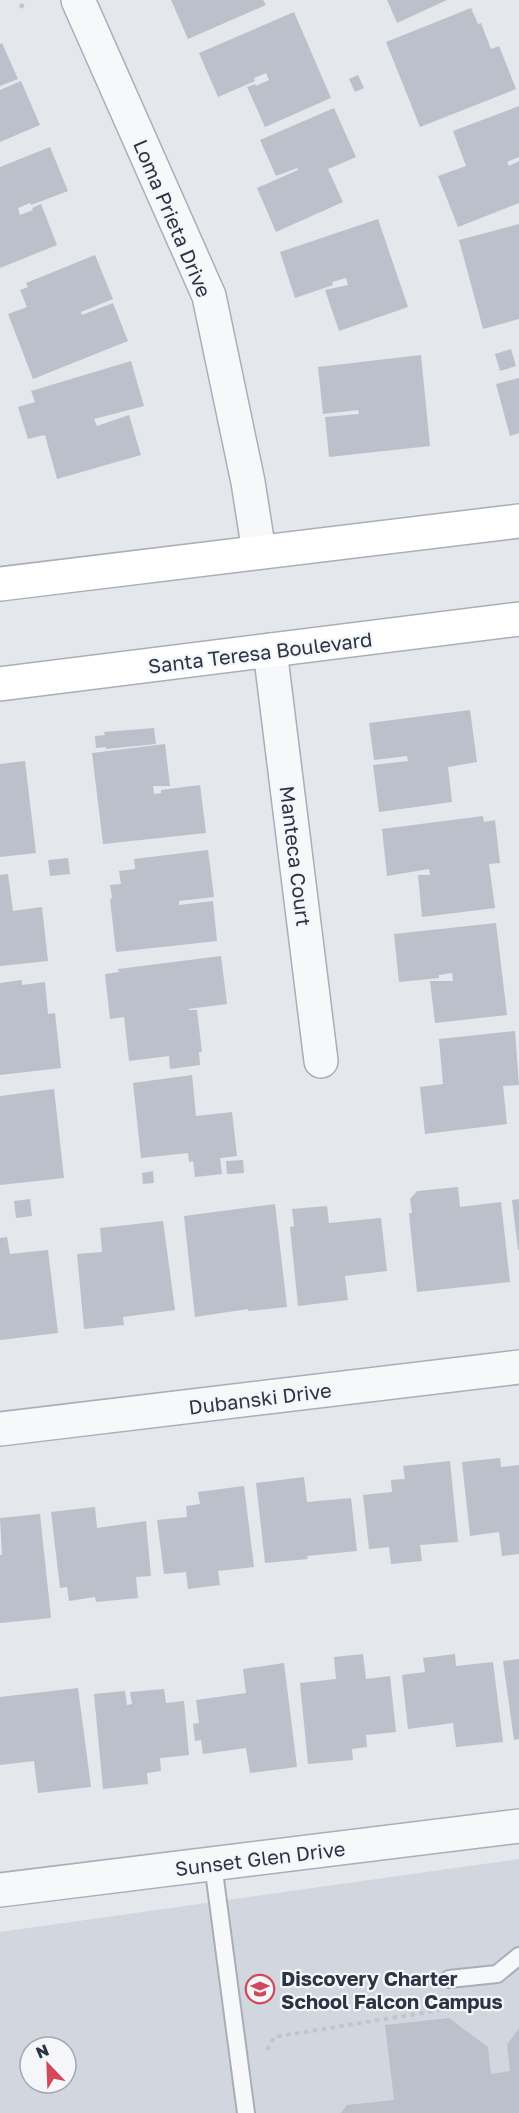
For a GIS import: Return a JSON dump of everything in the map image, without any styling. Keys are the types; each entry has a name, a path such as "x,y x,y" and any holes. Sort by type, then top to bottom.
{"main road":[{"path":"0,584 519,521"},
{"name":"Santa Teresa Boulevard","path":"0,684 519,619"}],"street":[{"name":"Loma Prieta Drive","path":"78,0 208,296 248,483 259,552"},
{"name":"Manteca Court","path":"270,650 321,1061"},
{"name":"Dubanski Drive","path":"0,1429 519,1367"},
{"name":"Sunset Glen Drive","path":"0,1890 519,1826"}],"lane":[{"path":"213,1864 246,2113"},
{"path":"449,1979 496,1974 519,1956"}],"path":[{"path":"21,8 24,0"},
{"path":"265,2055 274,2037 449,2009"}],"shaded area":[{"name":"Discovery Charter School Falcon Campus","path":"519,1859 519,2113 0,2113 0,1932"}],"building":[{"path":"171,0 263,0 266,5 188,39"},
{"path":"387,0 447,0 397,23"},
{"path":"471,8 478,24 481,23 491,49 499,46 516,89 420,127 386,42"},
{"path":"294,12 331,98 265,127 247,87 269,80 266,73 254,78 255,81 218,97 199,53"},
{"path":"2,43 18,79 0,86 0,44"},
{"path":"358,75 364,88 355,92 349,79"},
{"path":"21,81 40,125 0,142 0,90"},
{"path":"519,106 519,157 507,162 509,166 519,161 519,203 458,227 438,176 466,166 453,131"},
{"path":"334,108 356,157 328,169 343,202 276,232 257,188 298,170 297,168 276,176 260,140"},
{"path":"50,147 68,191 18,208 20,215 41,204 57,245 0,268 0,167"},
{"path":"378,219 408,307 339,331 325,290 348,285 346,278 295,298 280,252"},
{"path":"519,224 519,319 483,329 459,240"},
{"path":"95,255 113,299 81,312 82,315 113,303 128,341 33,379 8,314 27,307 20,290 28,287 26,283"},
{"path":"511,349 516,366 500,371 495,354"},
{"path":"421,355 430,446 329,457 325,417 359,414 358,410 323,414 318,367"},
{"path":"131,361 144,406 94,419 97,426 129,415 141,455 57,479 45,435 28,439 18,407 35,402 31,391"},
{"path":"519,378 519,433 510,436 496,384"},
{"path":"470,710 477,762 448,767 452,802 379,812 373,765 408,761 407,756 374,760 369,723"},
{"path":"154,728 156,744 96,748 95,736 105,735 104,732"},
{"path":"165,744 170,786 153,786 154,794 161,793 161,790 200,785 206,833 103,844 92,753"},
{"path":"25,761 36,853 0,857 0,764"},
{"path":"483,816 484,822 495,820 500,863 489,864 495,908 422,917 418,875 430,875 429,869 387,876 382,829"},
{"path":"208,850 214,897 179,901 179,905 213,901 217,941 116,952 110,885 121,884 119,871 135,869 134,859"},
{"path":"68,858 70,874 50,876 48,860"},
{"path":"8,874 13,911 42,907 48,961 0,966 0,875"},
{"path":"496,923 507,1015 435,1023 430,981 453,981 452,973 439,975 439,978 399,982 394,934"},
{"path":"221,956 227,1004 188,1009 197,1010 202,1052 199,1052 200,1065 170,1069 169,1056 129,1061 124,1017 110,1019 105,974 119,972 118,969"},
{"path":"22,980 22,985 45,982 48,1014 55,1013 61,1068 0,1075 0,983"},
{"path":"515,1031 519,1085 503,1086 507,1124 425,1134 420,1087 443,1084 439,1039"},
{"path":"192,1075 196,1116 232,1112 237,1156 220,1158 222,1174 195,1177 193,1161 189,1162 188,1153 141,1158 133,1083"},
{"path":"54,1089 64,1178 0,1185 0,1096"},
{"path":"243,1160 244,1173 227,1174 226,1161"},
{"path":"153,1171 154,1183 143,1184 142,1173"},
{"path":"458,1187 460,1207 501,1202 510,1282 417,1292 409,1213 412,1213 410,1199 417,1191"},
{"path":"30,1199 32,1216 16,1218 14,1201"},
{"path":"519,1199 519,1250 518,1250 512,1200"},
{"path":"275,1204 287,1307 248,1311 248,1309 195,1317 184,1216"},
{"path":"327,1206 329,1223 381,1218 387,1271 345,1276 348,1300 298,1306 290,1227 294,1226 292,1209"},
{"path":"163,1221 175,1310 123,1317 124,1325 84,1329 77,1254 102,1252 100,1228"},
{"path":"7,1237 10,1254 48,1250 58,1333 0,1340 0,1238"},
{"path":"500,1458 501,1467 519,1465 519,1554 502,1556 499,1532 470,1536 462,1462"},
{"path":"450,1461 458,1542 420,1545 422,1561 391,1564 389,1547 369,1549 363,1495 392,1492 391,1480 405,1479 403,1466"},
{"path":"304,1477 307,1502 351,1498 357,1551 265,1563 256,1483"},
{"path":"244,1486 254,1567 218,1571 220,1585 188,1589 186,1572 164,1574 157,1520 187,1517 186,1506 200,1504 198,1492"},
{"path":"95,1507 97,1528 146,1521 151,1576 136,1577 138,1598 96,1602 95,1597 69,1601 67,1587 60,1588 51,1512"},
{"path":"40,1514 51,1618 0,1623 0,1555 2,1555 0,1518"},
{"path":"363,1654 366,1679 390,1676 396,1732 366,1735 367,1747 352,1749 353,1760 308,1764 300,1683 336,1679 334,1657"},
{"path":"455,1654 456,1666 493,1662 503,1742 456,1747 453,1723 408,1729 402,1675 425,1672 423,1658"},
{"path":"519,1659 519,1739 514,1740 503,1661"},
{"path":"284,1663 297,1767 250,1773 246,1748 203,1754 201,1740 195,1741 193,1724 199,1723 196,1700 246,1693 243,1669"},
{"path":"78,1688 91,1787 38,1793 34,1761 0,1765 0,1697"},
{"path":"164,1689 166,1703 184,1701 189,1755 160,1758 161,1771 147,1773 148,1784 103,1789 94,1694 125,1691 127,1705 132,1704 130,1692"},
{"path":"449,2018 488,2047 491,2074 510,2071 507,2045 519,2028 519,2113 341,2113 347,2105 394,2100 385,2025"}],"place":[{"name":"Discovery Charter School Falcon Campus","path":"260,1989"}]}
